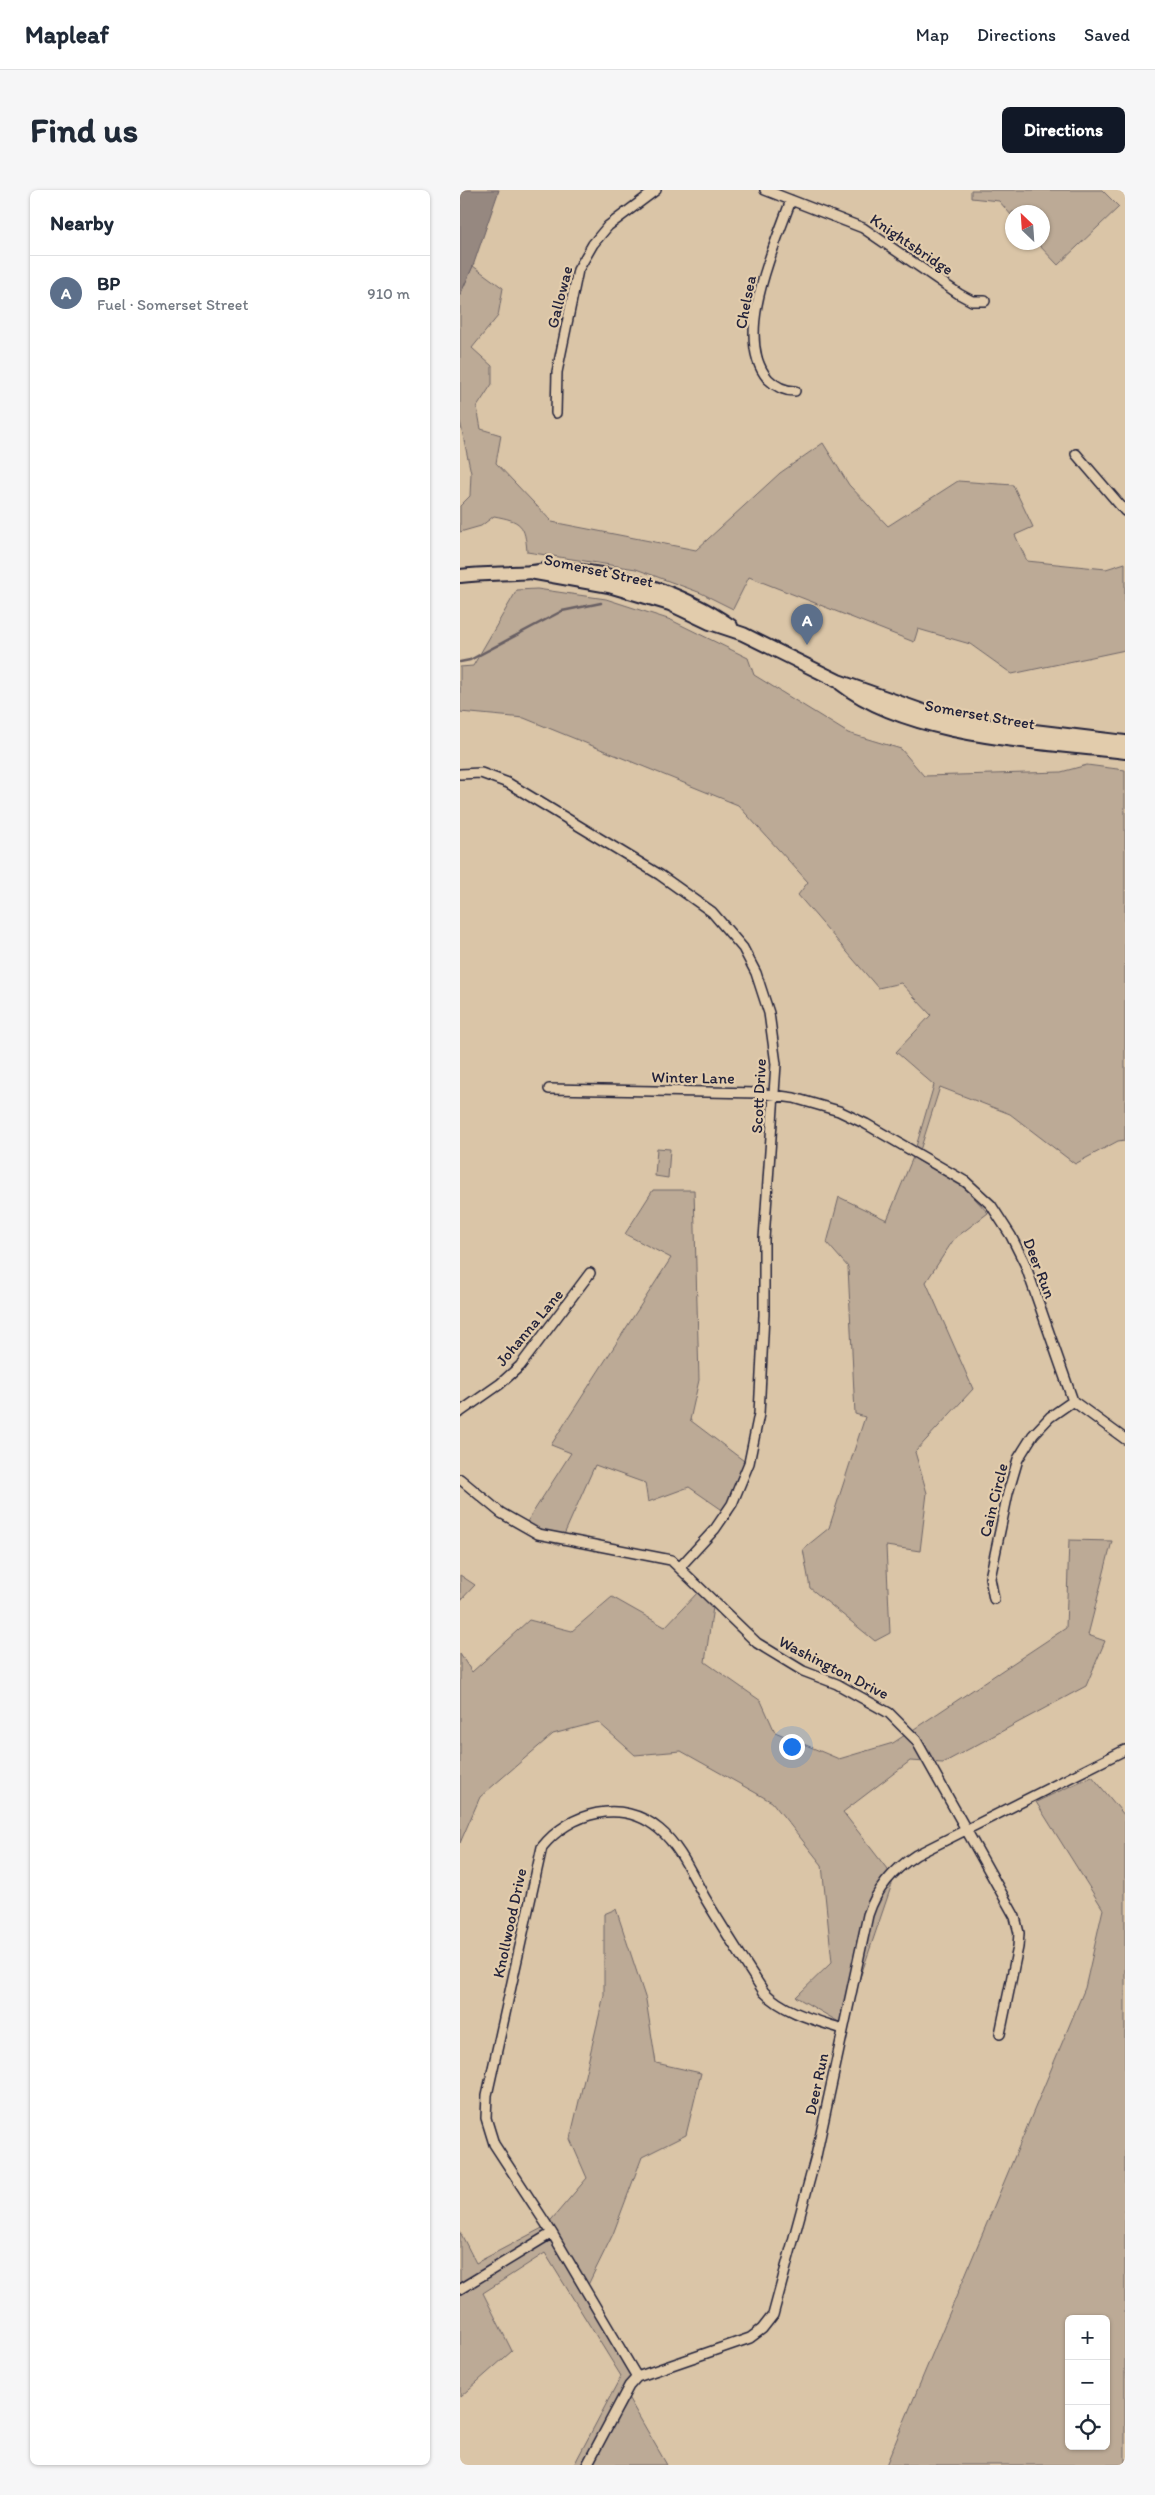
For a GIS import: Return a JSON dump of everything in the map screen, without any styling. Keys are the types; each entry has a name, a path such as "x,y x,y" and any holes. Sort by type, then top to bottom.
{"main road":[{"name":"Somerset Street","path":"460,576 501,572 530,572 630,591 670,604 710,623 743,634 838,681 856,695 872,703 943,726 980,734 1125,752"},
{"name":"Somerset Street","path":"838,681 859,686 907,706 964,722 1125,742"}],"street":[{"name":"Gallowae","path":"556,413 557,372 578,270 593,244 608,226 656,190"},
{"name":"Knightsbridge","path":"765,190 864,228 959,294 972,301 985,301"},
{"name":"Chelsea","path":"791,200 766,274 753,326 754,350 763,372 777,386 795,391"},
{"path":"1076,454 1125,511"},
{"name":"Scott Drive","path":"460,774 480,773 508,783 660,875 712,912 743,948 770,1013 776,1064 764,1239 762,1383 753,1445 749,1463 732,1504 715,1529 680,1567"},
{"name":"Winter Lane","path":"549,1089 774,1094 839,1111 889,1137"},
{"name":"Deer Run","path":"889,1137 966,1182 991,1205 1003,1221 1025,1264 1074,1401"},
{"name":"Johanna Lane","path":"460,1412 500,1384 520,1366 590,1273"},
{"path":"1074,1401 1125,1439"},
{"name":"Cain Circle","path":"994,1599 990,1578 1008,1492 1018,1459 1033,1435 1050,1417 1074,1401"},
{"name":"Washington Drive","path":"460,1479 501,1513 538,1534 558,1540 664,1557 680,1567 757,1643 803,1671 858,1694 900,1721 916,1740 1010,1906 1019,1933 1018,1947 1000,2034"},
{"name":"Deer Run","path":"637,2377 750,2338 762,2329 773,2315 816,2156 872,1902 897,1867 966,1829 1125,1750"},
{"name":"Knollwood Drive","path":"637,2377 552,2233 494,2144 488,2131 485,2110 535,1872 542,1847 552,1834 586,1815 604,1811 624,1813 652,1824 674,1845 764,1992 774,2003 787,2010 843,2029"},
{"path":"460,2289 552,2233"},
{"path":"588,2465 629,2386 637,2377"}],"shaded area":[{"path":"460,190 499,190 473,266 460,295"},
{"path":"971,190 1102,190 1119,207 1058,265 1044,250 1050,250 1050,205 1005,205 1005,208 999,201 971,198"},
{"path":"473,266 503,288 498,316 472,348 492,366 492,384 477,407 481,429 501,435 496,463 552,522 696,550 780,473 823,443 849,485 888,526 958,481 1013,485 1033,527 1015,535 1027,561 1106,569 1125,563 1125,650 1012,674 970,644 918,629 914,642 749,577 733,609 701,593 636,569 527,552 523,530 520,525 510,520 494,516 481,526 460,532 460,506 470,496 471,473 460,421 460,295"},
{"path":"537,589 606,599 671,620 748,658 754,675 848,733 901,749 924,776 1061,772 1087,765 1125,770 1125,1140 1118,1141 1075,1164 1010,1114 940,1087 917,1160 966,1189 988,1213 954,1239 926,1282 973,1389 915,1452 927,1493 920,1551 886,1546 890,1633 875,1641 810,1588 803,1549 829,1528 865,1417 855,1414 848,1267 827,1243 839,1197 887,1220 913,1157 934,1085 896,1052 931,1015 901,983 878,988 798,895 808,882 738,805 524,718 460,712 460,667 473,666 517,590"},
{"path":"657,1148 670,1149 668,1178 655,1176"},
{"path":"653,1190 694,1190 699,1380 690,1420 752,1467 731,1516 689,1487 648,1502 645,1483 595,1465 559,1546 523,1528 571,1453 551,1445 671,1258 625,1234"},
{"path":"1069,1540 1112,1541 1088,1635 1105,1641 1086,1686 943,1763 910,1761 843,1812 894,1878 844,2025 796,1997 832,1962 822,1865 772,1802 681,1751 635,1755 598,1722 553,1734 480,1797 460,1843 460,1654 472,1672 529,1620 572,1631 612,1597 665,1627 699,1591 713,1607 705,1662 761,1701 775,1732 839,1759 893,1743 1066,1628"},
{"path":"460,1575 475,1585 460,1601"},
{"path":"1092,1776 1125,1816 1125,2465 886,2465 1085,1988 1103,1909 1036,1802"},
{"path":"616,1909 646,2000 656,2063 701,2073 686,2135 642,2157 613,2234 585,2291 632,2377 625,2392 667,2465 574,2465 621,2376 545,2253 483,2293 512,2351 460,2397 460,2232 476,2263 546,2226 587,2178 570,2139 604,1995 604,1914"}],"waterway":[{"path":"460,662 470,660 562,611 601,603"}],"place":[{"name":"BP","path":"807,645"}]}
